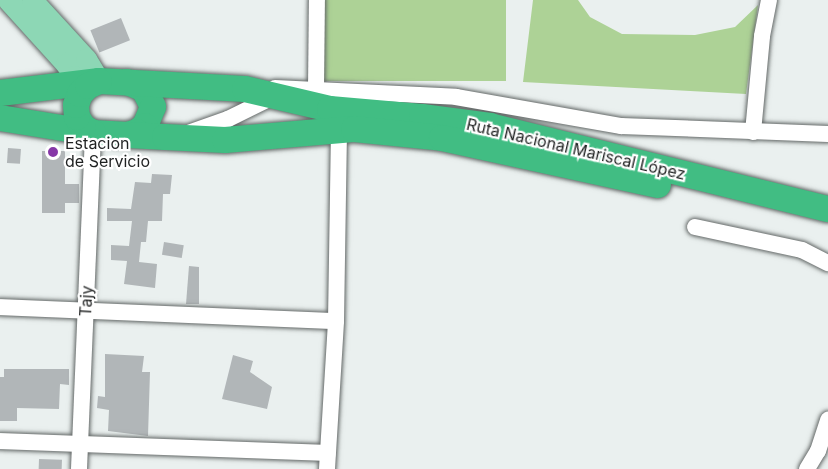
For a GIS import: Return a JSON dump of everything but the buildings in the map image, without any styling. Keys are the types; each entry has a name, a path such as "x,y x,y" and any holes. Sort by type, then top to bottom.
{"highway":[{"name":"Ruta Nacional Mariscal López","path":"0,93 84,89 126,82 287,92 330,109 490,126 828,209"},
{"path":"126,82 136,83 144,89 153,107 146,126 127,135"},
{"path":"84,89 77,117 83,127 93,134"},
{"name":"Ruta Nacional Mariscal López","path":"0,118 93,134 225,140 354,129 442,138 828,224"}],"main road":[{"path":"8,0 66,64 84,89"},
{"path":"32,0 86,59 84,89"}],"street":[{"path":"316,88 317,0"},
{"path":"753,132 762,36 769,0"},
{"path":"165,137 205,128 287,92 316,88 456,97 603,124 828,134"},
{"path":"0,131 67,129"},
{"path":"0,441 79,442 328,461 336,321 339,130"},
{"name":"Tajy","path":"79,469 93,134"},
{"path":"695,227 802,250 828,263"},
{"path":"0,307 336,321"},
{"path":"807,469 818,451 828,420"}],"green space":[{"path":"322,0 506,0 506,81 322,81"},
{"path":"533,0 578,0 590,17 622,34 695,35 735,27 758,5 746,94 523,82"}],"place":[{"name":"Estacion de Servicio","path":"53,152"}]}
